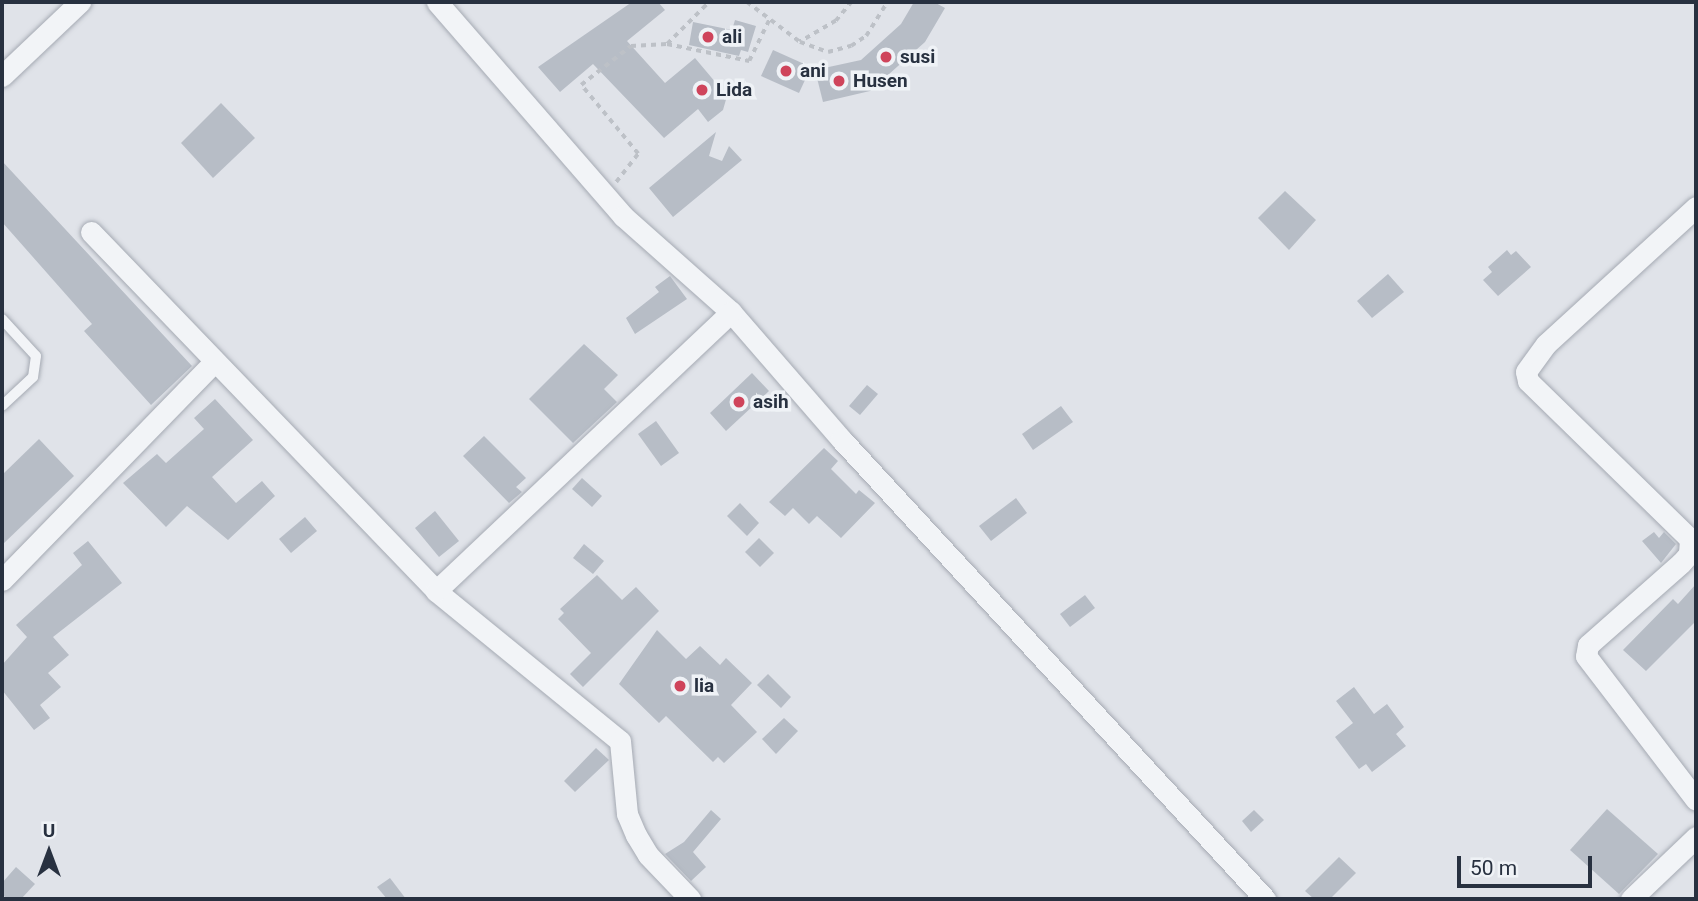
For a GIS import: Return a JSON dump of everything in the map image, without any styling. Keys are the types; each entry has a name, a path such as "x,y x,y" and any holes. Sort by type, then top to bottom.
{"street":[{"path":"2,76 80,2"},
{"path":"437,2 607,194 623,216 731,312 841,439 1265,899"},
{"path":"1696,207 1546,344 1526,372 1528,381 1690,540 1689,554 1681,563 1588,645 1586,656 1696,800"},
{"path":"91,232 436,591 621,741 632,825 648,855 690,899"},
{"path":"436,591 731,312"},
{"path":"2,580 214,362"},
{"path":"1631,899 1696,837"}],"lane":[{"path":"2,319 36,356 33,377 2,406"}],"path":[{"path":"667,44 709,2"},
{"path":"747,2 800,42 828,52 851,46 866,36 887,2"},
{"path":"800,42 836,21 852,2"},
{"path":"607,194 638,154 581,85 632,46 667,44 749,61 769,20"}],"building":[{"path":"632,2 658,2 665,10 627,41 665,83 695,58 727,96 723,110 708,122 698,109 664,138 593,64 560,92 538,67"},
{"path":"914,2 934,2 945,8 925,42 870,91 823,102 815,70 861,60 901,24"},
{"path":"735,20 756,26 748,52 741,50 739,56 689,45 693,22 732,30"},
{"name":"ani","path":"773,50 811,67 799,93 761,76"},
{"path":"221,103 255,138 213,178 181,143"},
{"path":"716,132 709,156 722,161 729,146 742,160 673,217 649,188"},
{"path":"2,161 192,366 151,405 84,331 92,324 2,222"},
{"path":"1285,191 1316,220 1289,250 1258,218"},
{"path":"1507,250 1511,255 1516,251 1531,267 1498,296 1483,280 1492,272 1488,267"},
{"path":"1388,274 1404,292 1372,318 1357,301"},
{"path":"670,276 687,299 635,334 626,318 659,292 655,287"},
{"path":"584,344 618,375 604,389 617,402 573,443 529,399"},
{"name":"asih","path":"752,373 769,391 726,431 710,413"},
{"path":"867,385 878,394 860,415 849,406"},
{"path":"215,399 253,440 212,477 236,503 262,481 275,496 228,540 187,506 166,527 123,483 157,454 166,463 204,429 194,418"},
{"path":"1061,406 1073,422 1033,450 1022,434"},
{"path":"656,421 679,453 661,466 638,434"},
{"path":"484,436 526,478 516,487 522,492 509,503 463,456"},
{"path":"39,439 74,476 2,545 2,475"},
{"path":"824,448 838,461 831,469 856,494 859,490 875,503 841,538 817,516 809,524 793,508 785,516 769,502"},
{"path":"582,478 602,496 592,507 572,489"},
{"path":"1016,498 1027,513 991,541 979,526"},
{"path":"740,503 759,523 747,536 727,516"},
{"path":"435,511 459,541 439,557 415,528"},
{"path":"305,517 317,531 291,553 279,539"},
{"path":"1654,532 1659,538 1664,532 1676,544 1661,563 1642,541"},
{"path":"759,538 774,553 760,567 745,552"},
{"path":"88,541 122,583 53,637 69,655 48,673 61,687 40,705 50,718 34,730 2,690 2,665 27,637 16,625 82,565 73,553"},
{"path":"584,544 604,561 593,574 573,558"},
{"path":"597,575 622,600 636,587 659,611 583,687 570,674 591,653 558,619 564,613 560,609"},
{"path":"1696,584 1696,621 1646,671 1623,650 1673,599 1678,604"},
{"path":"1085,595 1095,608 1070,627 1060,614"},
{"path":"657,630 686,659 700,646 720,665 726,658 752,683 731,705 757,732 724,763 718,757 713,762 666,716 659,723 619,684"},
{"path":"768,674 791,697 781,708 757,685"},
{"path":"1354,687 1374,714 1387,704 1404,727 1396,734 1406,746 1372,772 1366,764 1359,769 1335,737 1353,723 1336,701"},
{"path":"784,718 798,731 776,754 762,739"},
{"path":"596,748 609,760 575,792 564,781"},
{"path":"1607,809 1658,854 1619,894 1570,850"},
{"path":"711,810 721,819 693,852 706,867 691,881 665,854 684,842"},
{"path":"1254,810 1264,820 1251,832 1242,821"},
{"path":"1339,857 1356,873 1330,899 1314,899 1305,891"},
{"path":"16,867 35,884 21,899 7,899 2,894 2,883"},
{"path":"390,878 406,899 387,899 377,887"}],"place":[{"name":"ali","path":"708,37"},
{"name":"susi","path":"886,57"},
{"name":"ani","path":"786,71"},
{"name":"Husen","path":"839,81"},
{"name":"Lida","path":"702,90"},
{"name":"asih","path":"739,402"},
{"name":"lia","path":"680,686"}]}
